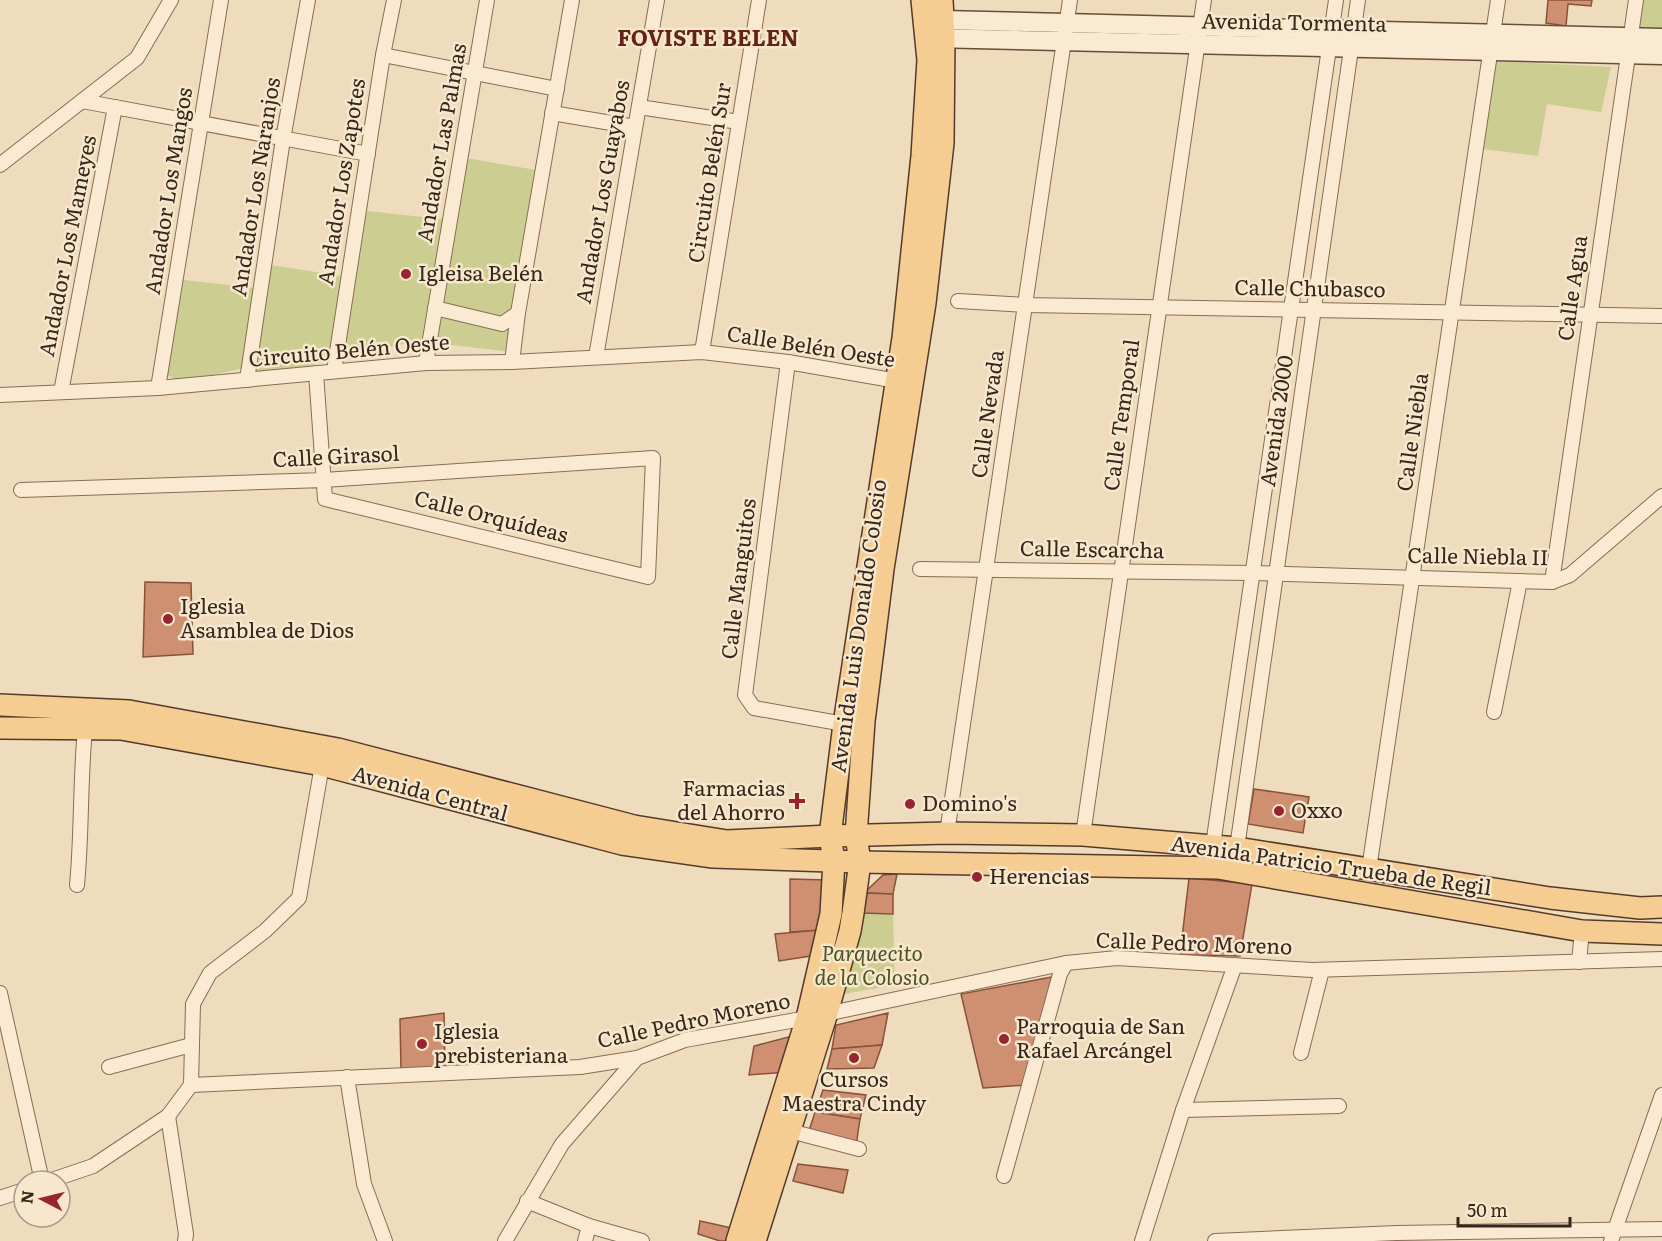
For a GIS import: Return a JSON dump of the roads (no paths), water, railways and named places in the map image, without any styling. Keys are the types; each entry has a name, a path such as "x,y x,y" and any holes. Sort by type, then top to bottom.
{"main road":[{"path":"755,1241 790,1131 817,1015 850,931 860,862 856,836 864,721 904,382 943,143 939,24 922,0"},
{"name":"Avenida Luis Donaldo Colosio","path":"737,1241 817,1015 831,914 834,861 830,836 844,724 904,382"},
{"name":"Avenida Central","path":"0,705 129,711 338,749 634,826 727,841 856,836"},
{"name":"Avenida Central","path":"0,728 121,729 322,765 621,844 712,857 860,862"},
{"name":"Avenida Patricio Trueba de Regil","path":"856,836 947,833 1083,835 1213,845 1550,898 1640,908 1662,907"},
{"name":"Avenida Patricio Trueba de Regil","path":"860,862 1218,868 1582,931 1662,934"}],"street":[{"path":"0,165 137,58 171,0"},
{"name":"Andador Los Mangos","path":"158,388 221,0"},
{"name":"Andador Los Naranjos","path":"247,380 283,139 308,0"},
{"name":"Andador Los Zapotes","path":"334,371 383,55 394,0"},
{"name":"Andador Las Palmas","path":"426,363 487,0"},
{"path":"512,362 518,313 573,0"},
{"name":"Andador Los Guayabos","path":"596,357 657,0"},
{"name":"Circuito Belén Sur","path":"702,352 759,0"},
{"name":"Calle Nevada","path":"947,833 1071,0"},
{"name":"Calle Temporal","path":"1083,835 1204,0"},
{"name":"Avenida 2000","path":"1237,848 1292,310 1336,0"},
{"name":"Avenida 2000","path":"1213,845 1314,310 1358,0"},
{"name":"Calle Niebla","path":"1369,869 1498,0"},
{"name":"Calle Agua","path":"1552,582 1636,0"},
{"name":"Avenida Tormenta","path":"939,24 1066,32 1630,46 1662,55"},
{"name":"Avenida Tormenta","path":"1630,46 1662,38"},
{"path":"383,55 556,89"},
{"path":"82,101 368,154"},
{"name":"Andador Los Mameyes","path":"61,392 116,107"},
{"path":"639,107 739,122"},
{"path":"552,113 635,127"},
{"name":"Calle Chubasco","path":"958,301 1026,305 1662,316"},
{"path":"435,308 502,324 518,313"},
{"name":"Calle Belén Oeste","path":"702,352 788,362 904,382"},
{"name":"Circuito Belén Oeste","path":"0,395 158,388 426,363 512,362 702,352"},
{"name":"Calle Manguitos","path":"788,362 745,695 754,708 844,724"},
{"path":"316,373 324,480"},
{"name":"Calle Girasol","path":"21,490 324,480 653,458 648,577"},
{"name":"Calle Orquídeas","path":"324,480 325,499 648,577"},
{"name":"Calle Niebla II","path":"1264,573 1552,582 1570,575 1662,496"},
{"name":"Calle Escarcha","path":"920,569 1264,573"},
{"path":"1494,712 1520,581"},
{"path":"77,885 82,838 81,767 86,729"},
{"path":"72,1173 93,1166 168,1116 191,1085 193,1004 210,973 265,931 299,898 322,765"},
{"path":"1579,962 1582,931"},
{"name":"Calle Pedro Moreno","path":"191,1085 580,1067 637,1058 685,1040 1066,963 1117,958 1322,970 1662,959"},
{"path":"1004,1176 1060,974 1066,963"},
{"path":"1143,1241 1183,1110 1235,965"},
{"path":"1301,1053 1322,970"},
{"path":"0,993 39,1169"},
{"path":"109,1066 191,1045"},
{"path":"505,1241 562,1144 637,1058"},
{"path":"347,1077 364,1184 385,1241"},
{"path":"1613,1235 1662,1095"},
{"path":"1183,1110 1339,1106"},
{"path":"168,1116 186,1234 185,1241"},
{"path":"790,1131 859,1149"},
{"path":"527,1201 589,1226 642,1241"},
{"path":"585,1241 589,1226"},
{"path":"1215,1241 1396,1233 1613,1235 1662,1229"}],"place":[{"name":"Igleisa Belén","path":"406,274"},
{"name":"Iglesia Asamblea de Dios","path":"168,619"},
{"name":"Farmacias del Ahorro","path":"797,801"},
{"name":"Domino's","path":"910,804"},
{"name":"Oxxo","path":"1279,811"},
{"name":"Herencias","path":"977,877"},
{"name":"Parroquia de San Rafael Arcángel","path":"1004,1039"},
{"name":"Iglesia prebisteriana","path":"422,1044"},
{"name":"Cursos Maestra Cindy","path":"854,1058"}],"district":[{"name":"FOVISTE BELEN","path":"708,38"}],"park label":[{"name":"Parquecito de la Colosio","path":"872,966"}]}
